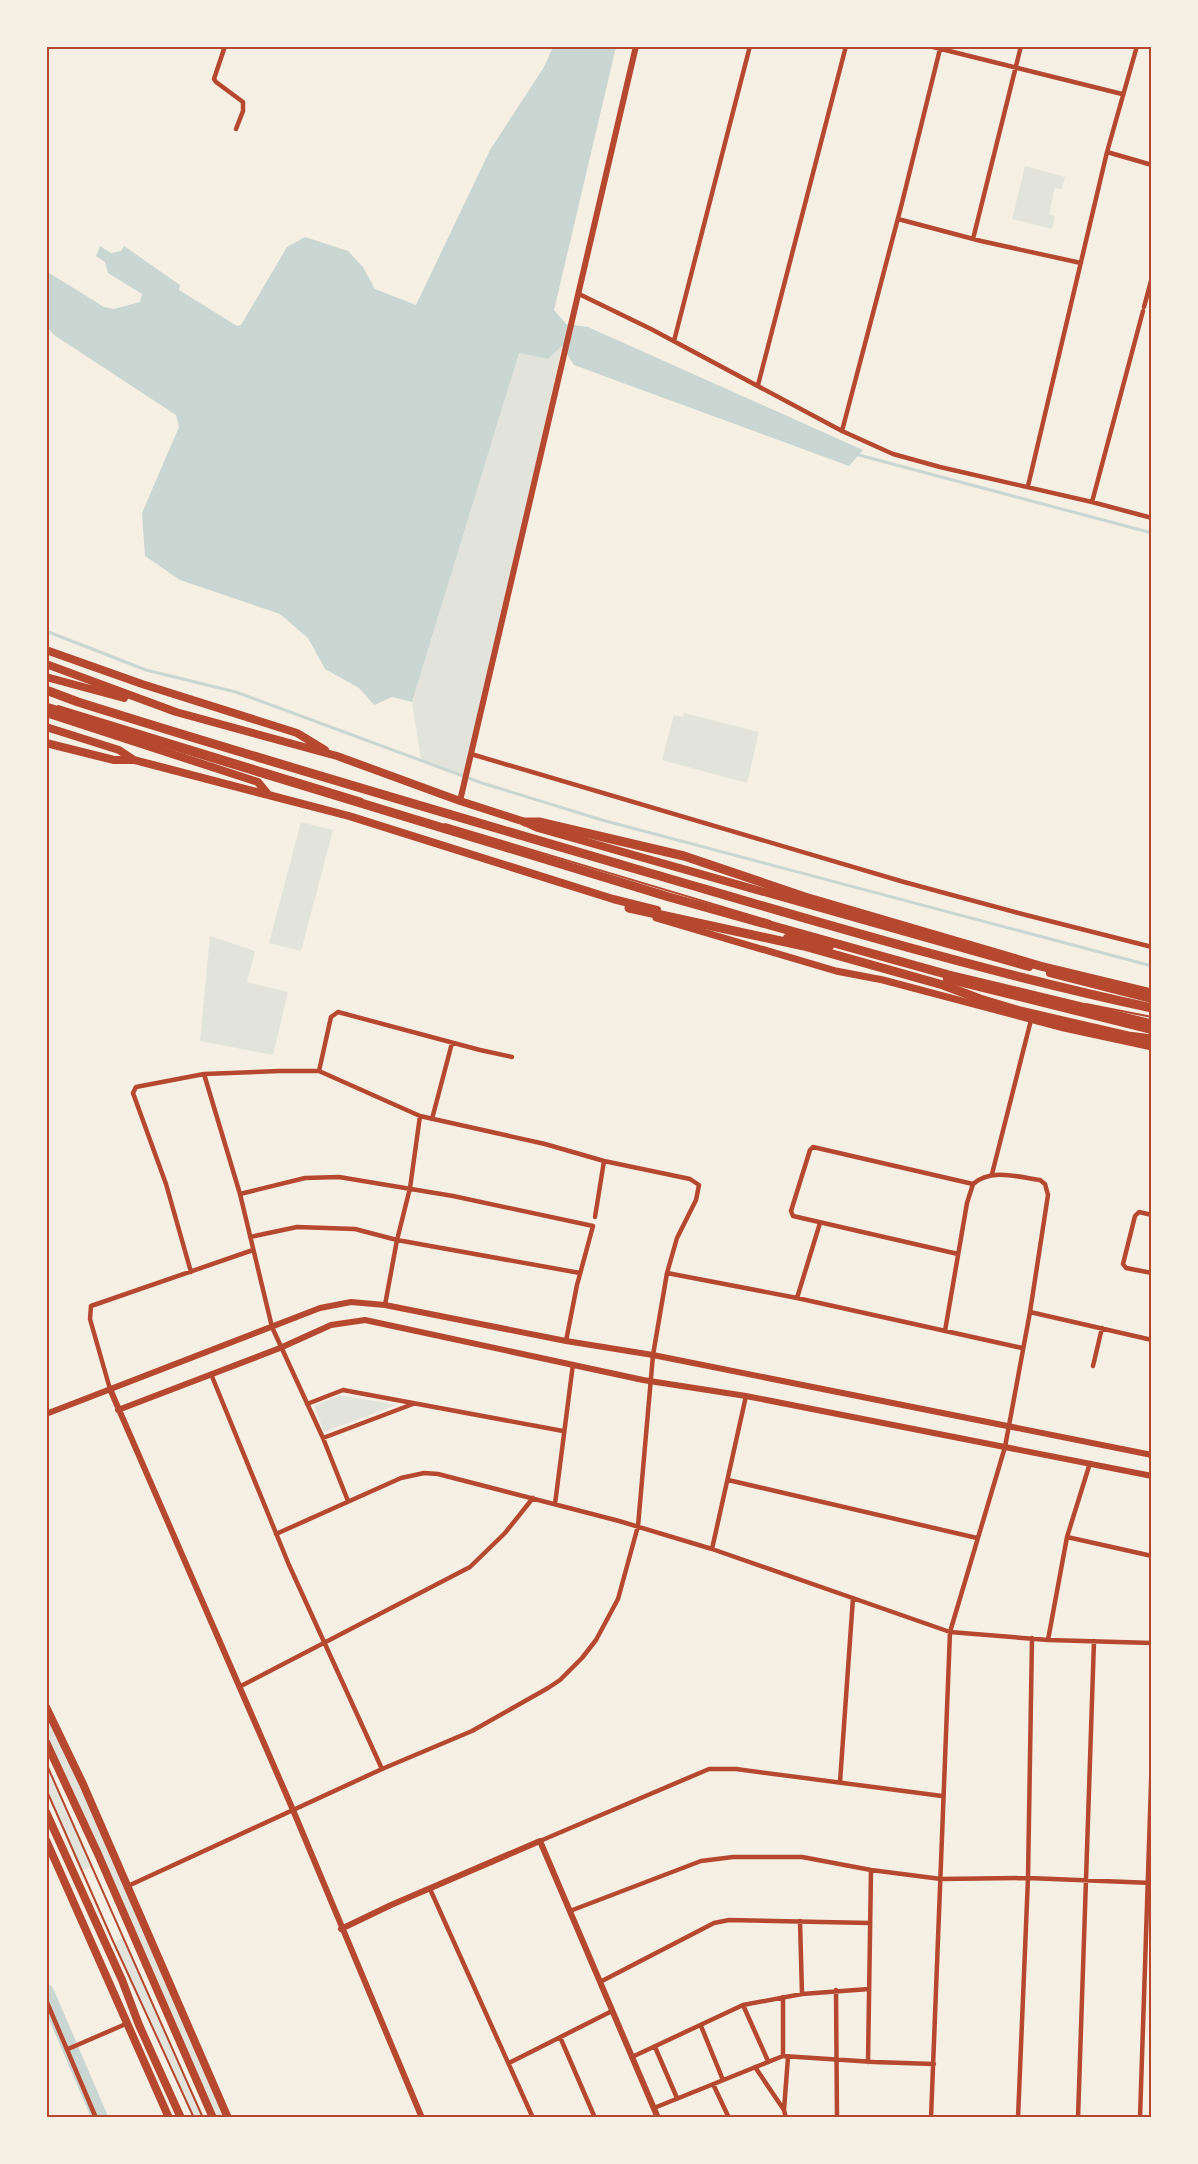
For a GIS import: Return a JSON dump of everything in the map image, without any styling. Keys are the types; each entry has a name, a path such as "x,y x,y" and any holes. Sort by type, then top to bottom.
{"highway":[{"path":"46,650 142,684 297,733 337,756"},
{"path":"46,664 176,712"},
{"path":"46,677 337,756 461,797 549,831 1122,995 1152,999"},
{"path":"46,691 270,762 709,890 1060,988 1152,1006"},
{"path":"46,705 680,900 949,975 1152,1024"},
{"path":"46,713 258,782 267,793"},
{"path":"46,727 119,750 135,760"},
{"path":"46,743 114,760 135,760 267,793 369,822 618,901 822,944 1010,996 1152,1030"},
{"path":"525,822 539,822 684,856 806,897 1040,966 1152,993"},
{"path":"629,908 804,946 933,982 1020,1011 1128,1036 1152,1039"},
{"path":"1116,1022 1122,995"}],"main road":[{"path":"618,901 650,916 812,965 946,996 1031,1020 1152,1047"},
{"path":"46,1707 128,1886 228,2118"},
{"path":"47,1742 68,1753"},
{"path":"47,1742 213,2118"},
{"path":"46,1812 181,2118"},
{"path":"46,1840 104,1966 169,2118"},
{"path":"104,1966 119,1974"},
{"path":"164,2007 170,1986"}],"street":[{"path":"225,46 214,79 243,102 243,111 236,129"},
{"path":"461,797 636,46"},
{"path":"674,341 750,46"},
{"path":"758,385 846,46"},
{"path":"929,46 1122,94"},
{"path":"958,53 959,46"},
{"path":"973,239 1021,46"},
{"path":"1028,486 1107,152 1137,46"},
{"path":"842,431 940,49"},
{"path":"1107,152 1152,165"},
{"path":"898,219 973,239 1080,263"},
{"path":"1092,502 1152,277"},
{"path":"579,294 674,341 842,431 893,454 1152,518"},
{"path":"471,755 904,882 1152,946"},
{"path":"319,1071 331,1017 338,1012 512,1057"},
{"path":"992,1174 1031,1020"},
{"path":"432,1119 452,1043"},
{"path":"128,1886 499,1717 561,1680 596,1640 618,1599 638,1526 652,1357 667,1273 677,1239 700,1188 698,1183 690,1179 604,1161 545,1144 420,1116 319,1071 204,1074 136,1087 133,1094 166,1184 191,1272"},
{"path":"204,1074 240,1194 272,1329 348,1501"},
{"path":"385,1305 397,1240 410,1188 420,1116"},
{"path":"958,1254 820,1223 793,1216 791,1211 810,1150 813,1147 973,1184"},
{"path":"595,1217 604,1161"},
{"path":"931,2118 950,1632 1005,1446 1048,1190 1040,1180 992,1174 982,1177 973,1184 967,1203 945,1331"},
{"path":"240,1194 291,1181 325,1176 339,1177 410,1188 592,1226 566,1341"},
{"path":"1152,1215 1139,1212 1135,1216 1123,1264 1126,1268 1152,1273"},
{"path":"797,1298 820,1223"},
{"path":"250,1238 297,1227 355,1229 397,1240 580,1273"},
{"path":"253,1250 91,1306 90,1319 118,1410 293,1810 422,2118"},
{"path":"667,1273 797,1298 1022,1348"},
{"path":"46,1414 112,1395 320,1308 351,1302 385,1305 1008,1430 1152,1455"},
{"path":"1029,1312 1152,1340"},
{"path":"118,1410 331,1325 365,1320 573,1364 650,1377 1152,1476"},
{"path":"1093,1366 1102,1328"},
{"path":"555,1504 573,1364"},
{"path":"211,1374 276,1534 382,1769"},
{"path":"307,1404 343,1390 563,1431"},
{"path":"712,1549 746,1396"},
{"path":"322,1438 415,1404"},
{"path":"1048,1640 1067,1537 1090,1463"},
{"path":"276,1534 401,1478 424,1473 438,1474 638,1526 712,1549 950,1632 1048,1640 1152,1643"},
{"path":"728,1480 977,1538"},
{"path":"239,1686 470,1567 505,1533 533,1498"},
{"path":"1067,1537 1152,1556"},
{"path":"840,1782 854,1598"},
{"path":"1018,2118 1028,1878 1032,1638"},
{"path":"1078,2118 1094,1641"},
{"path":"1140,2118 1152,1754"},
{"path":"342,1929 709,1768 736,1769 942,1796"},
{"path":"540,1841 658,2118"},
{"path":"570,1911 701,1861 734,1857 802,1857 870,1870 940,1879 1028,1878 1149,1883"},
{"path":"868,2062 870,1870"},
{"path":"430,1889 534,2118"},
{"path":"600,1982 714,1923 729,1920 870,1923"},
{"path":"800,1921 802,1994"},
{"path":"632,2057 742,2005 802,1994 869,1989"},
{"path":"836,1990 837,2118"},
{"path":"783,1997 784,2110 786,2118"},
{"path":"46,2000 96,2118"},
{"path":"742,2005 768,2061"},
{"path":"508,2063 612,2012"},
{"path":"68,2049 128,2023"},
{"path":"701,2026 723,2080"},
{"path":"560,2037 595,2118"},
{"path":"655,2047 677,2098"},
{"path":"654,2108 785,2056 934,2064"},
{"path":"755,2067 784,2110"},
{"path":"713,2084 729,2118"}],"lane":[{"path":"46,691 109,714 216,743 515,835 922,947 1122,995 1152,1006"},
{"path":"46,705 836,941 1001,986 1152,1017"},
{"path":"46,1763 203,2118"},
{"path":"46,1789 195,2118"}],"shaded area":[{"path":"553,47 616,47 554,310 566,324 588,327 863,450 849,466 574,365 562,346 548,359 519,353 412,702 392,697 374,705 359,688 325,669 308,638 280,614 180,580 145,556 142,513 179,427 176,415 54,335 47,327 46,271 104,307 114,309 140,302 142,294 108,273 105,262 96,256 100,246 111,253 121,251 124,246 180,285 179,290 237,326 241,325 287,247 305,237 348,251 363,267 375,289 416,305 490,150 544,67"},
{"path":"1025,166 1065,177 1062,189 1055,188 1049,214 1055,216 1052,229 1012,219"},
{"path":"562,346 466,776 421,760 412,702 519,353 548,359"},
{"path":"684,713 759,732 747,783 662,760 674,715 683,717"},
{"path":"301,822 333,830 301,951 269,943"},
{"path":"210,936 255,951 247,982 288,992 273,1055 200,1041"},
{"path":"340,1395 396,1405 324,1432 314,1406"},
{"path":"46,1707 228,2117 213,2117 47,1742"},
{"path":"46,1763 93,1866 82,1871 47,1789"},
{"path":"124,1937 203,2117 194,2117 114,1943"}],"waterway":[{"path":"855,454 1152,533"},
{"path":"46,631 146,670 236,692 482,783 602,820 1152,966"},
{"path":"46,1992 100,2118"}]}
